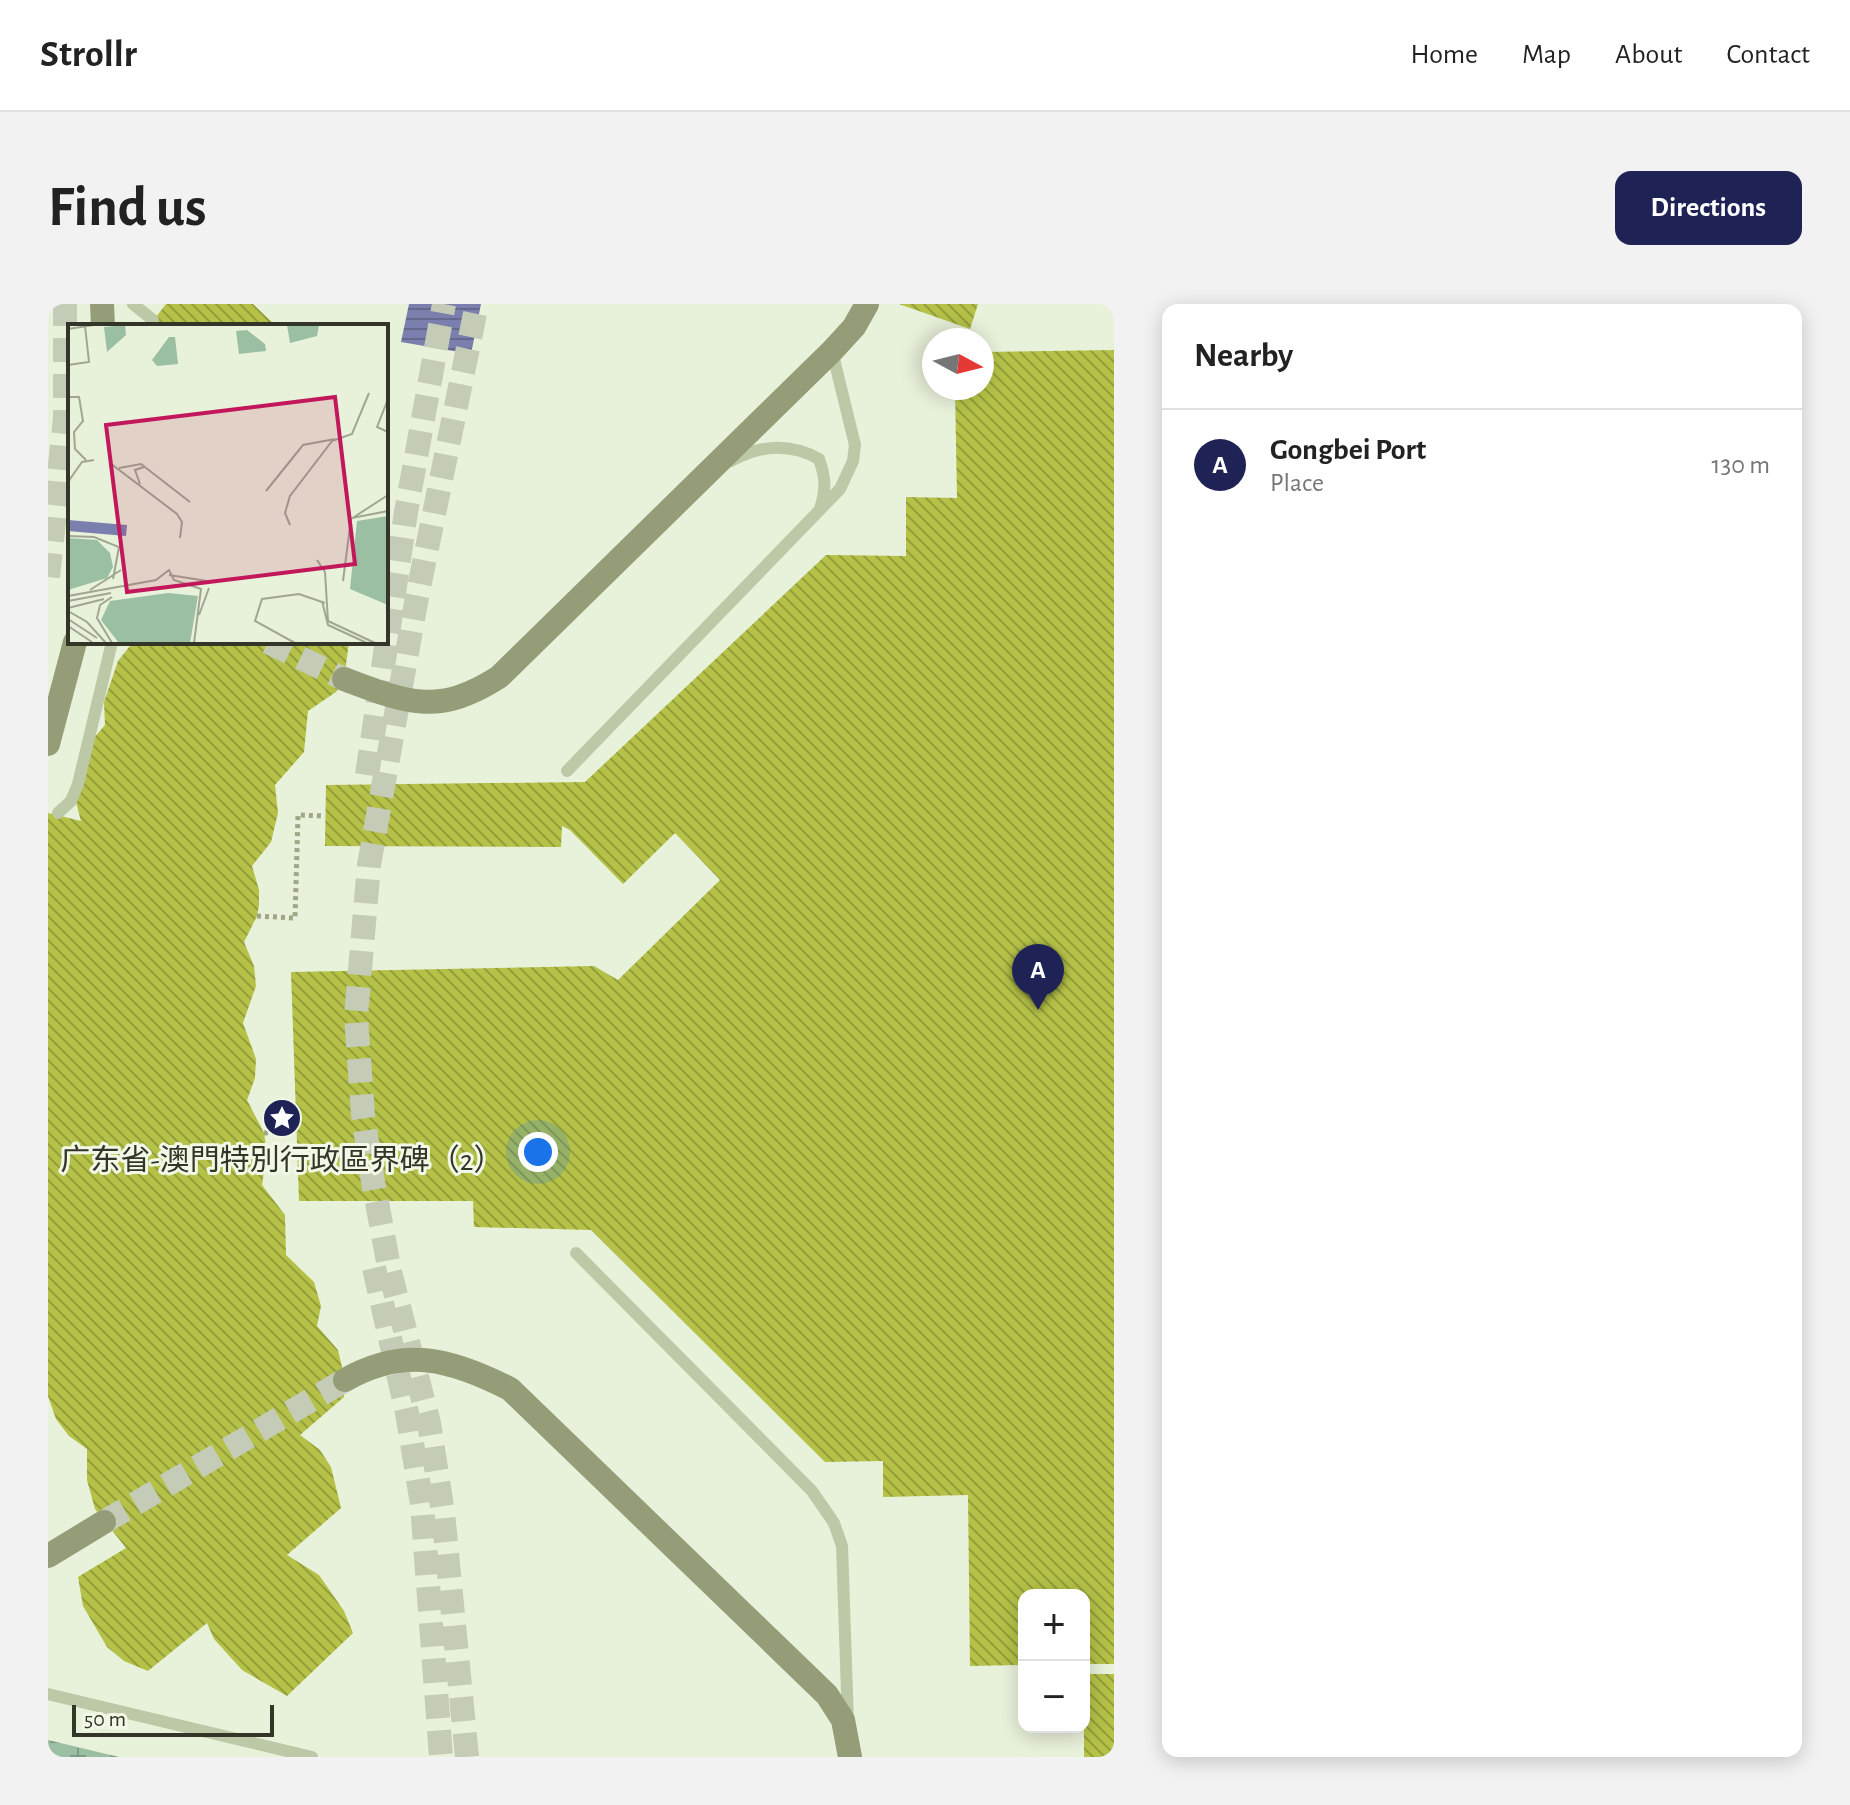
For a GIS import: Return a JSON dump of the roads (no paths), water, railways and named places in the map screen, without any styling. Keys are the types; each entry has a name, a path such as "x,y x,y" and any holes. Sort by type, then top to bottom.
{"main road":[{"path":"102,304 103,324"},
{"path":"344,679 421,702 443,703 481,689 521,659 832,351 854,327 867,304"},
{"path":"48,744 74,644"},
{"path":"345,1380 385,1361 422,1359 465,1369 510,1389 827,1695 843,1720 849,1747"},
{"path":"48,1556 104,1522"}],"lane":[{"path":"133,304 153,320"},
{"path":"567,771 817,516 848,476 854,453 852,428 832,351"},
{"path":"710,472 762,448 782,446 806,452 819,459 825,476 826,488 817,516"},
{"path":"58,813 77,788 112,644"},
{"path":"576,1253 812,1491 834,1523 842,1546 849,1747"},
{"path":"48,1694 312,1757"}],"water":[{"path":"409,304 481,304 471,354 401,342"}],"tunnel":[{"path":"48,577 65,418 65,304"},
{"path":"388,633 406,512 444,304"},
{"path":"467,1757 443,1513 429,1423 390,1272 372,1176 363,1115 356,1016 369,865 417,597 477,304"},
{"path":"272,644 344,679"},
{"path":"367,775 386,644"},
{"path":"374,1268 407,1413 422,1504 441,1757"},
{"path":"104,1522 345,1380"}],"place":[{"name":"Gongbei Port","path":"1038,1010"},
{"name":"广东省-澳門特別行政區界碑（2）","path":"282,1118"}]}
